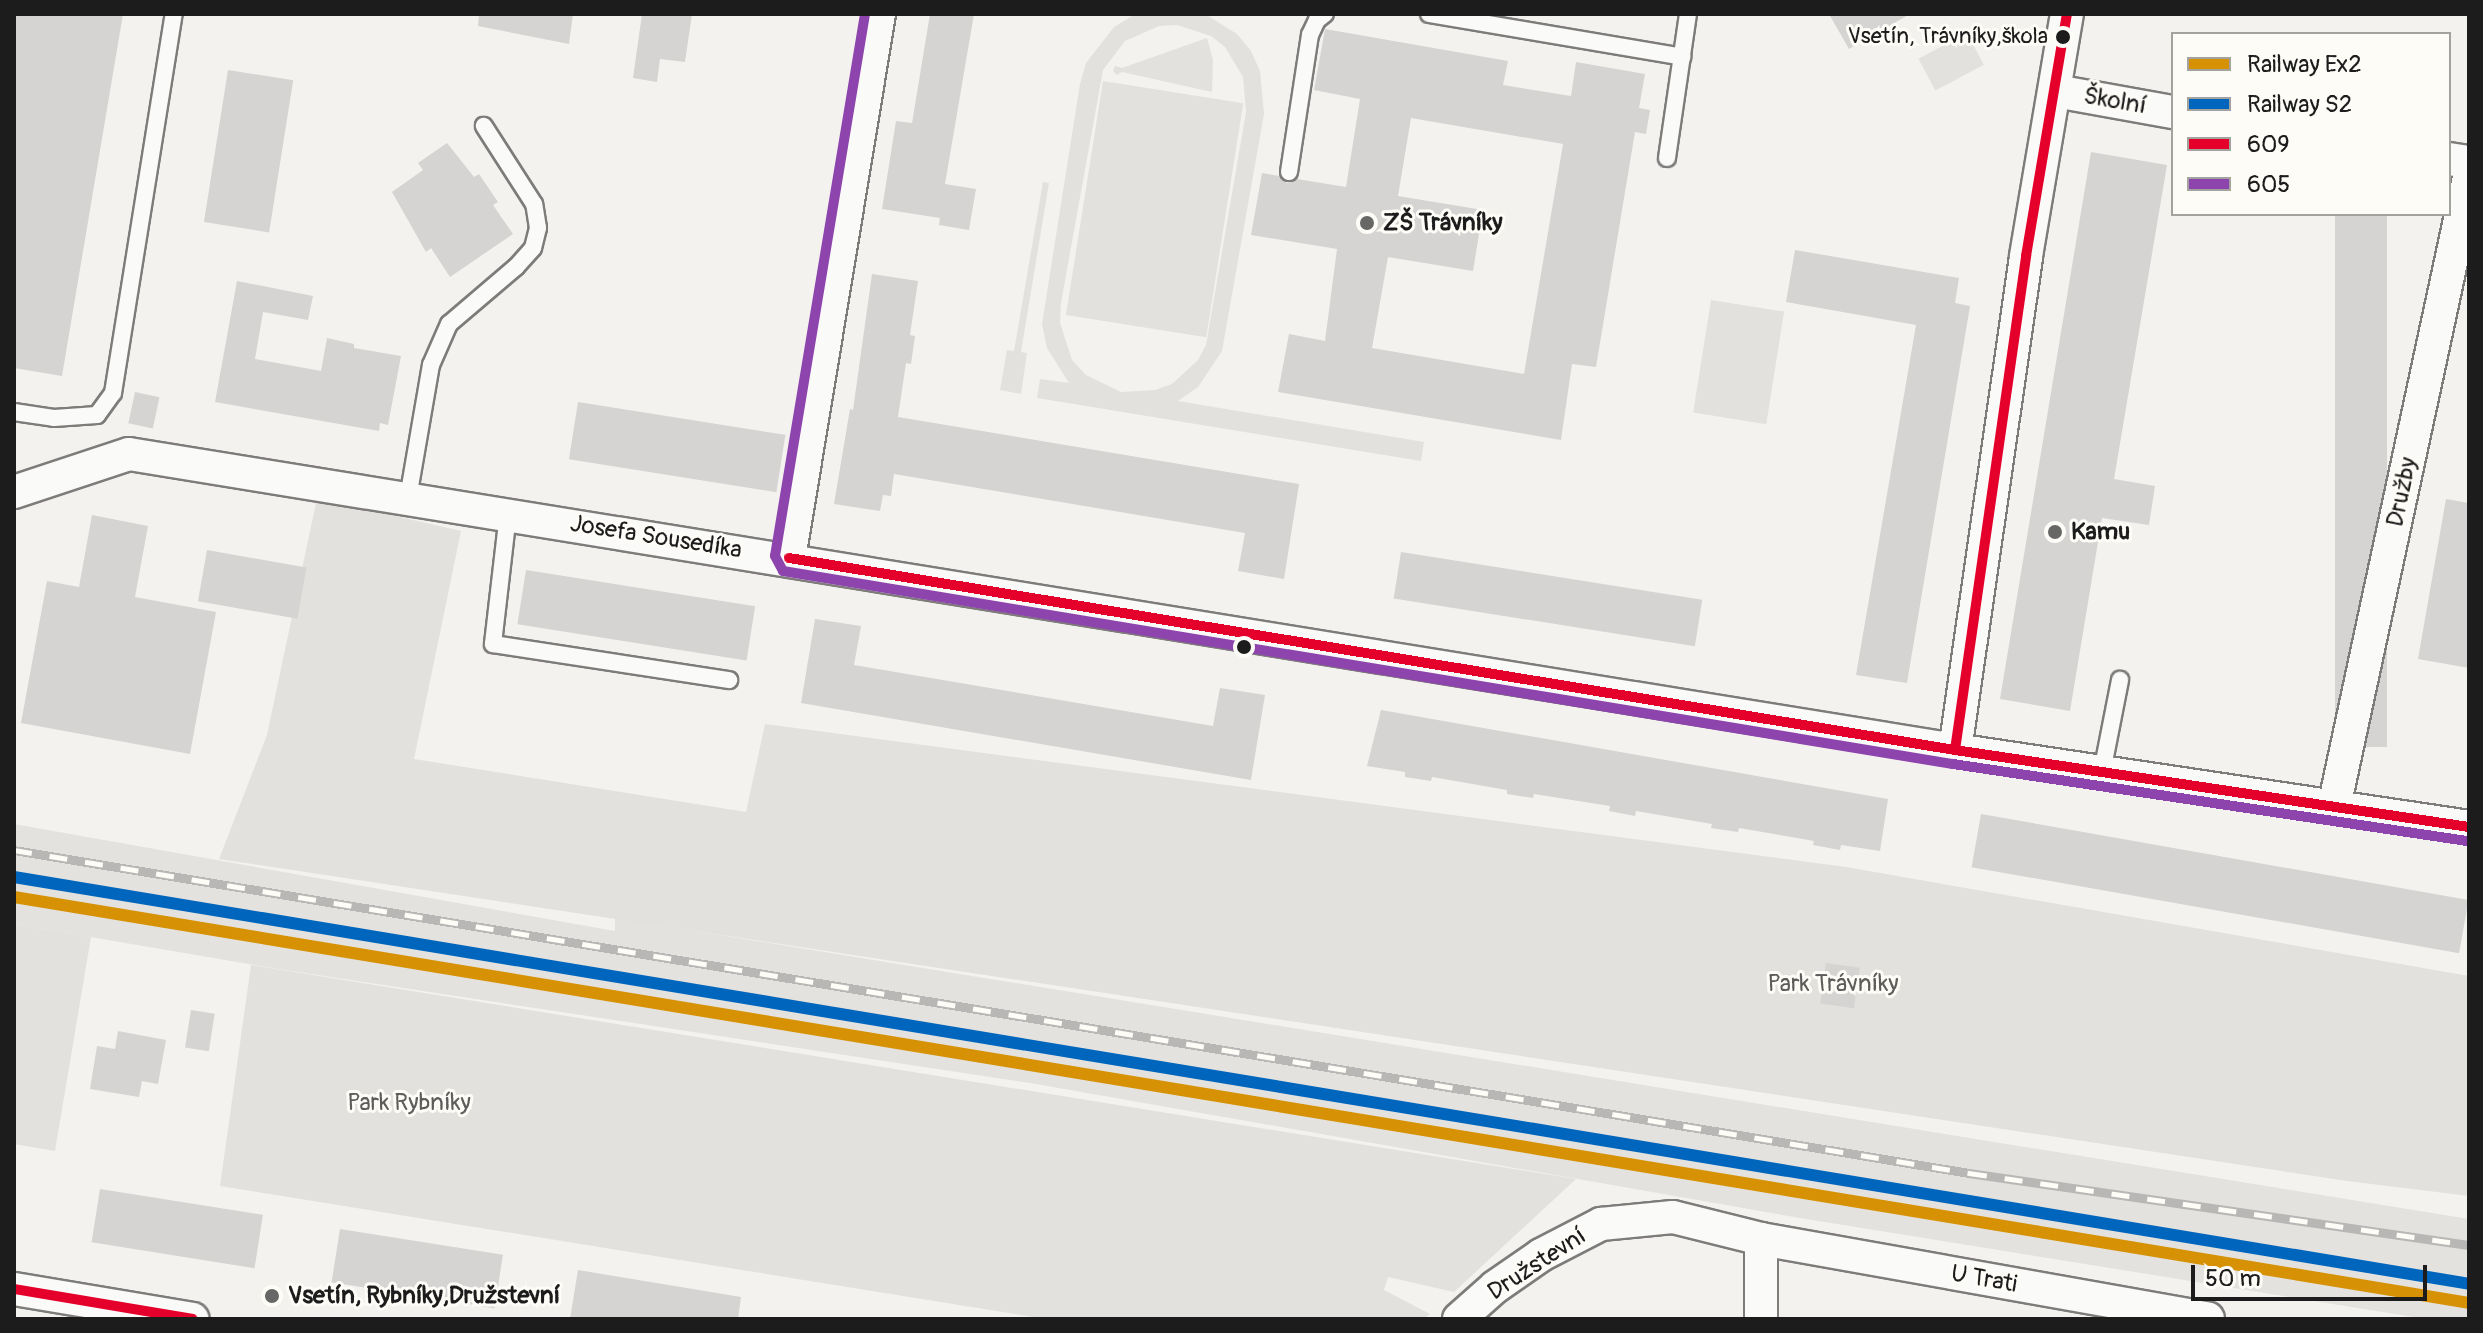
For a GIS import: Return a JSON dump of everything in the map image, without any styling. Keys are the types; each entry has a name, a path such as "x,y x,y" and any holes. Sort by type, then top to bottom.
{"street":[{"path":"789,558 879,14"},
{"path":"1955,750 2026,256 2067,14"},
{"name":"Školní","path":"2056,91 2171,112"},
{"name":"Družby","path":"2334,807 2469,178"},
{"name":"Josefa Sousedíka","path":"14,492 129,454 789,558 1955,750 2469,827"},
{"name":"Družstevní","path":"1459,1319 1495,1287 1541,1255 1613,1220 1673,1217 1761,1239"},
{"path":"1761,1239 1761,1319"},
{"name":"U Trati","path":"1761,1239 2208,1319"},
{"path":"14,1289 193,1319"}],"lane":[{"path":"14,412 54,418 97,415 113,393 174,14"},
{"path":"1289,172 1310,35 1317,20 1325,14"},
{"path":"1429,14 1682,57"},
{"path":"1667,158 1688,14"},
{"path":"408,498 431,365 449,324 516,267 533,248 538,228 534,204 484,126"},
{"path":"508,514 493,644 729,680"},
{"path":"2102,772 2120,680"}],"shaded area":[{"path":"14,824 615,931 615,918 2469,1219 2469,1319 2426,1319 1800,1218 1036,1084 278,969 14,924"}],"green space":[{"path":"1205,14 1237,34 1251,51 1260,71 1264,114 1222,351 1198,387 1178,401 1424,442 1421,461 1037,398 1040,379 1069,383 1047,348 1042,324 1080,84 1086,63 1114,27 1134,15","holes":["1177,25 1211,36 1225,47 1243,77 1246,112 1206,345 1198,360 1172,384 1155,390 1121,392 1086,375 1072,360 1060,323 1103,70 1125,41 1159,26"]},
{"path":"1967,33 1984,65 1935,91 1918,59"},
{"path":"1207,38 1213,60 1212,92 1122,72 1117,75 1113,71 1115,66 1122,68"},
{"path":"1103,81 1243,103 1206,337 1066,315"},
{"path":"1043,182 1049,183 1021,352 1027,353 1021,394 1000,390 1007,350 1014,351"},
{"path":"1711,300 1784,312 1766,424 1693,413"},
{"name":"Park Trávníky","path":"317,498 461,531 414,759 746,812 765,724 1846,867 2469,976 2469,1196 2347,1181 219,859 267,735"},
{"path":"14,924 91,937 55,1151 14,1144"},
{"name":"Park Rybníky","path":"251,965 1576,1179 1454,1292 1388,1277 1384,1290 1430,1314 1424,1319 1046,1319 220,1186"}],"building":[{"path":"14,14 123,14 62,376 14,368"},
{"path":"479,14 573,14 569,44 478,26"},
{"path":"642,14 692,14 685,62 660,59 657,82 633,78"},
{"path":"930,14 974,14 945,184 976,189 969,230 939,225 940,218 882,209 896,121 912,123"},
{"path":"1829,14 1910,14 1849,49"},
{"name":"ZŠ Trávníky","path":"1325,29 1508,61 1503,85 1571,96 1576,62 1645,74 1639,108 1650,110 1646,134 1635,132 1596,367 1572,364 1561,440 1278,392 1289,334 1325,341 1337,249 1251,235 1262,173 1279,176 1287,183 1297,179 1346,187 1360,99 1314,90","holes":["1411,118 1563,144 1524,374 1372,348 1388,257 1473,271 1483,210 1398,196"]},
{"path":"228,70 293,80 269,232 204,222"},
{"path":"447,143 474,177 479,174 498,202 493,205 513,234 450,277 431,248 426,252 392,192 423,170 418,163"},
{"path":"2091,152 2167,165 2114,479 2155,486 2149,525 2102,518 2070,711 2000,699"},
{"path":"2335,216 2387,216 2387,747 2335,747"},
{"path":"1795,250 1959,278 1955,303 1970,306 1907,683 1856,675 1916,325 1786,302"},
{"path":"872,274 918,281 910,335 915,336 911,364 906,363 898,417 1299,484 1284,579 1238,571 1245,533 894,474 891,496 883,495 880,511 834,504 850,409 853,410"},
{"path":"237,281 313,296 308,320 263,312 255,359 321,371 327,338 354,344 354,348 401,356 388,425 380,423 379,431 215,402"},
{"path":"135,392 159,397 153,428 128,423"},
{"path":"578,402 785,435 776,492 569,459"},
{"path":"2446,499 2469,503 2469,668 2418,659"},
{"path":"92,515 148,526 135,597 216,612 190,754 21,723 47,581 79,587"},
{"path":"207,550 306,568 297,619 198,601"},
{"path":"1401,552 1702,600 1695,646 1394,598"},
{"path":"526,570 755,606 747,661 517,624"},
{"path":"815,619 861,626 854,665 1213,726 1220,688 1265,695 1251,780 801,703"},
{"path":"1381,710 1888,799 1880,851 1841,845 1840,850 1813,845 1814,841 1739,828 1738,832 1711,828 1712,824 1636,811 1635,816 1609,811 1610,806 1534,794 1533,798 1507,794 1507,790 1432,777 1431,781 1405,777 1405,772 1367,766"},
{"path":"1981,814 2468,900 2459,953 1972,867"},
{"path":"1826,963 1860,968 1854,1008 1820,1004"},
{"path":"191,1010 215,1014 209,1051 185,1048"},
{"path":"118,1031 166,1040 158,1084 142,1081 139,1097 90,1089 97,1046 115,1049"},
{"path":"100,1189 263,1215 255,1268 92,1242"},
{"path":"340,1229 503,1255 495,1308 332,1282"},
{"path":"578,1270 741,1297 738,1319 570,1319"}],"railway":[{"path":"14,850 1969,1173 2469,1245"}],"rail line":[{"name":"S2","path":"14,877 2469,1284"},
{"name":"Ex2","path":"14,897 2469,1303"}],"transit line":[{"name":"605","path":"865,14 775,556 783,571 1953,764 2467,841"},
{"name":"609","path":"1955,750 2026,256 2067,14"},
{"name":"609","path":"789,558 1955,750 2469,827"},
{"name":"609","path":"14,1289 193,1319"}],"place":[{"name":"Vsetín, Trávníky,škola","path":"2063,37"},
{"name":"ZŠ Trávníky","path":"1367,223"},
{"name":"Kamu","path":"2055,532"},
{"name":"Vsetín, Rybníky,Družstevní","path":"272,1296"}]}
